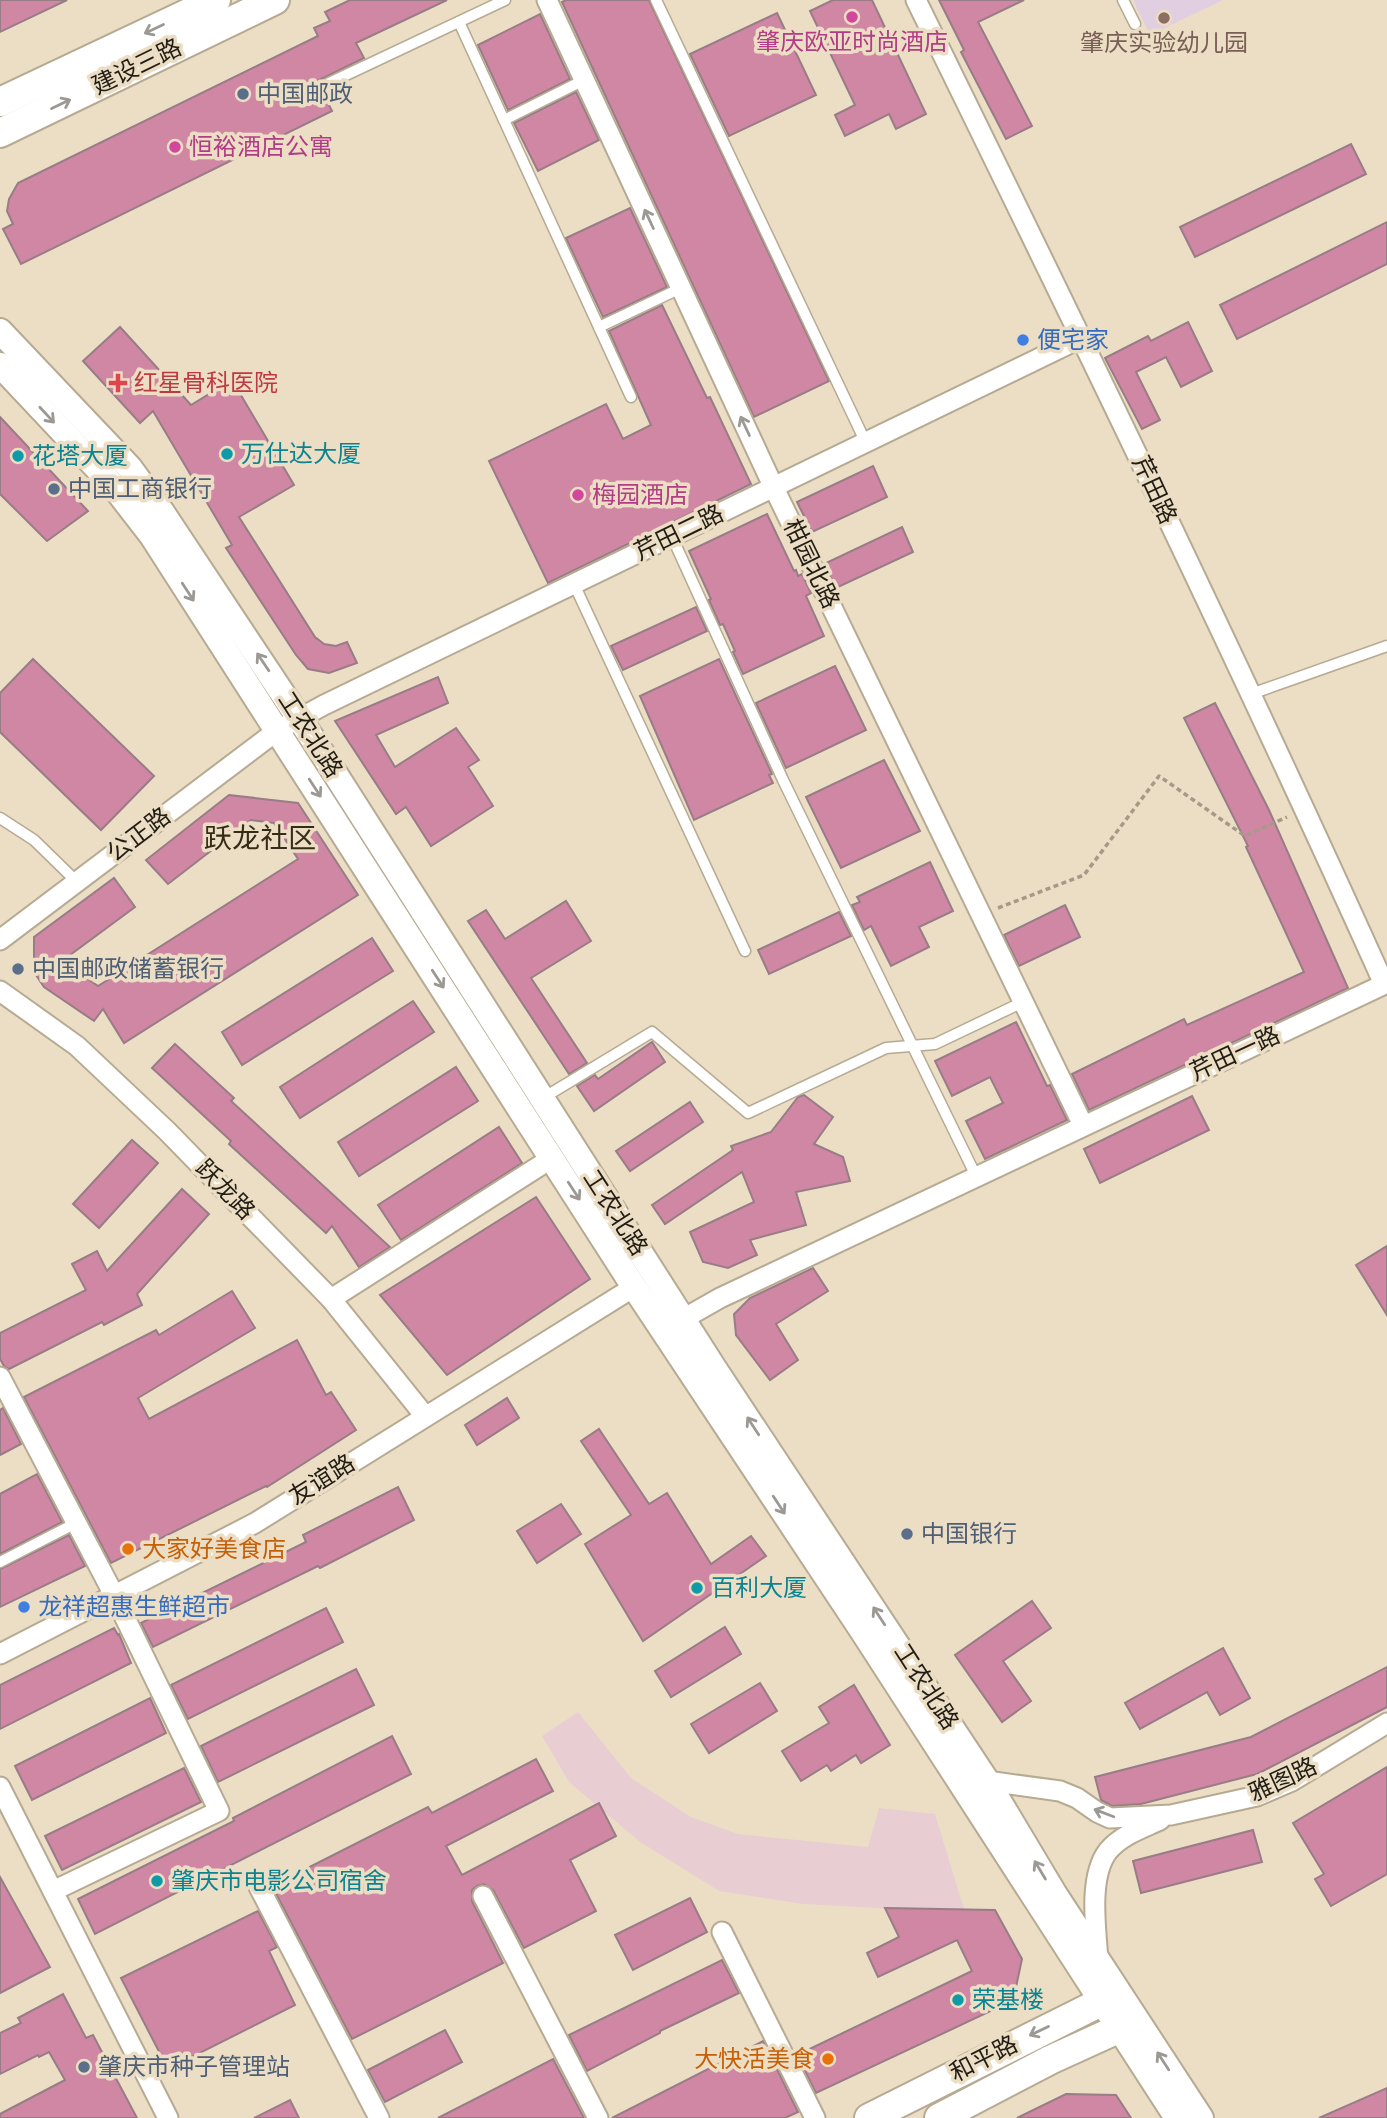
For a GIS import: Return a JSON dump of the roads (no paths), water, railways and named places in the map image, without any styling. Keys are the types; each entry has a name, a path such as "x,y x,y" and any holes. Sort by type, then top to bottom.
{"main road":[{"name":"建设三路","path":"0,102 216,0"},
{"name":"建设三路","path":"0,134 275,0"},
{"name":"和平路","path":"869,2118 1101,2002"},
{"name":"和平路","path":"939,2118 1118,2028"}],"street":[{"name":"柑园北路","path":"547,0 774,488 1083,1125"},
{"name":"芹田路","path":"916,0 1081,338 1386,983"},
{"name":"工农北路","path":"0,331 130,468 162,512 300,719 683,1319 987,1782 1098,1961 1201,2118"},
{"name":"芹田二路","path":"278,730 324,705 1081,338"},
{"name":"工农北路","path":"0,365 111,483 152,537 634,1287 863,1632 1177,2118"},
{"name":"公正路","path":"0,940 278,730"},
{"name":"芹田一路","path":"683,1319 720,1298 976,1175 1386,983"},
{"name":"跃龙路","path":"0,991 77,1046 167,1131 331,1299 425,1416"},
{"path":"331,1299 552,1158"},
{"name":"友谊路","path":"0,1654 255,1523 634,1287"},
{"path":"0,1377 114,1595 219,1811 53,1891"},
{"name":"雅图路","path":"1171,1815 1257,1796 1292,1781 1387,1723"},
{"path":"987,1782 1060,1791 1110,1818 1171,1815"},
{"path":"0,1787 168,2118"},
{"path":"1098,1961 1094,1908 1099,1872 1107,1852 1124,1837 1171,1815"},
{"path":"260,1887 379,2118"},
{"path":"483,1896 598,2118"},
{"path":"722,1932 815,2118"}],"lane":[{"path":"329,83 505,0"},
{"path":"656,0 866,443"},
{"path":"1123,0 1135,24"},
{"path":"459,22 631,397"},
{"path":"504,120 584,80"},
{"path":"599,327 681,288"},
{"path":"672,537 783,780 976,1175"},
{"path":"574,584 745,951"},
{"path":"1251,694 1387,646"},
{"path":"0,818 34,840 77,883"},
{"path":"542,1099 652,1032 748,1113 886,1048 935,1044 1023,1002"},
{"path":"0,1562 76,1523"}],"place":[{"name":"肇庆欧亚时尚酒店","path":"852,17"},
{"name":"肇庆实验幼儿园","path":"1164,18"},
{"name":"中国邮政","path":"243,94"},
{"name":"恒裕酒店公寓","path":"175,147"},
{"name":"便宅家","path":"1023,340"},
{"name":"红星骨科医院","path":"118,383"},
{"name":"万仕达大厦","path":"227,454"},
{"name":"花塔大厦","path":"18,456"},
{"name":"中国工商银行","path":"54,489"},
{"name":"梅园酒店","path":"578,495"},
{"name":"中国邮政储蓄银行","path":"18,969"},
{"name":"中国银行","path":"907,1534"},
{"name":"大家好美食店","path":"128,1549"},
{"name":"百利大厦","path":"697,1588"},
{"name":"龙祥超惠生鲜超市","path":"24,1607"},
{"name":"肇庆市电影公司宿舍","path":"157,1881"},
{"name":"荣基楼","path":"958,2000"},
{"name":"大快活美食","path":"828,2059"},
{"name":"肇庆市种子管理站","path":"84,2067"}],"district":[{"name":"跃龙社区","path":"260,839"}]}
